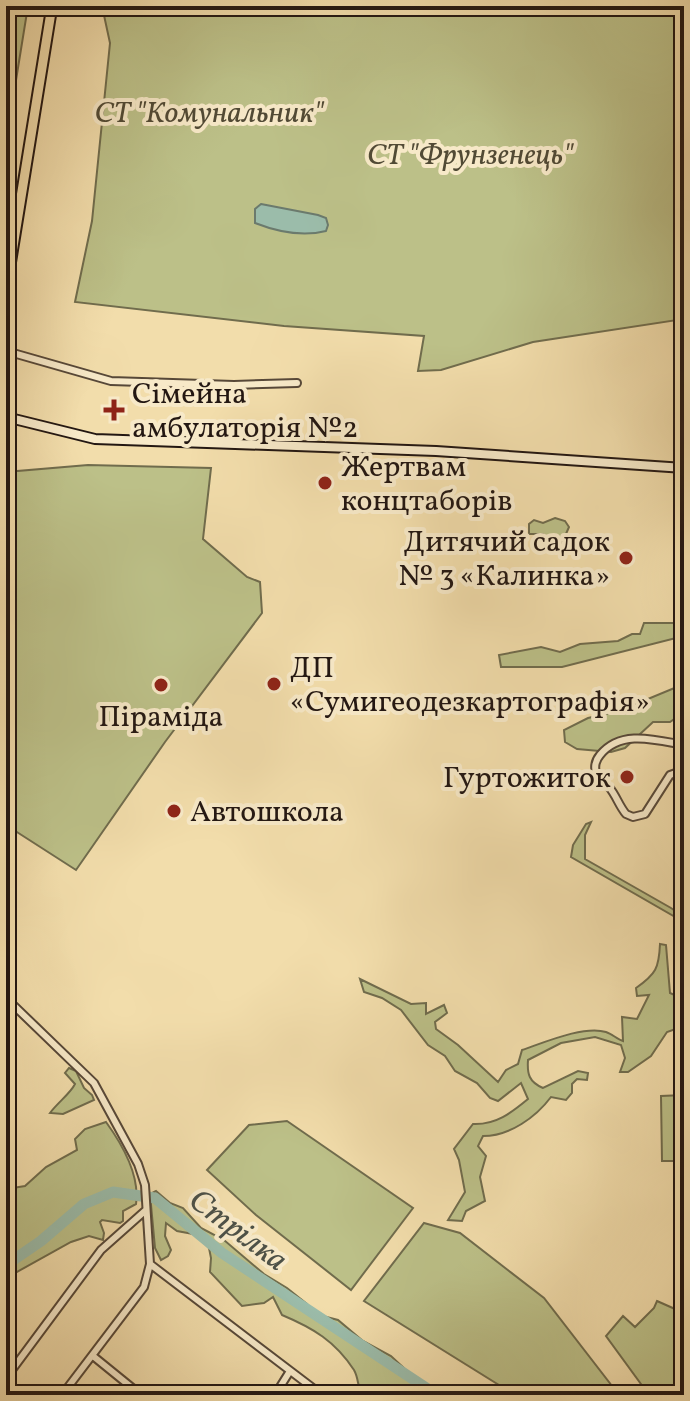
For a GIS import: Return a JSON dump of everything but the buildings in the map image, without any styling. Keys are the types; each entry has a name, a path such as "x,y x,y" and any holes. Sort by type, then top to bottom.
{"main road":[{"path":"6,290 52,6"},
{"path":"6,417 95,439 436,451 684,468"}],"street":[{"path":"6,351 111,381 234,385 297,383"},
{"path":"684,745 644,737 630,739 614,743 604,750 595,766 599,779 612,791 626,814 633,817 645,814 670,775 684,770"},
{"path":"6,998 94,1083 138,1164 145,1185 150,1264 144,1287 62,1395"},
{"path":"6,1378 101,1250 146,1206"},
{"path":"150,1264 322,1395"},
{"path":"93,1356 141,1395"},
{"path":"275,1395 290,1371"}],"green space":[{"path":"6,6 28,6 6,142"},
{"path":"102,6 684,6 684,319 533,342 441,370 418,371 424,336 284,326 75,302 92,221 110,43"},
{"path":"88,465 211,468 203,539 247,577 260,582 262,613 165,742 76,870 6,825 6,472"},
{"path":"555,518 565,521 569,527 562,543 543,534 529,534 529,524 534,520 543,523"},
{"path":"644,623 684,623 684,636 562,667 501,667 499,655 541,647 560,652 580,644 618,641 632,634 640,634"},
{"path":"684,684 684,712 670,722 653,722 625,748 611,752 577,749 565,742 564,730 588,718 619,711"},
{"path":"591,822 585,835 585,859 671,908 684,917 684,922 571,857 573,845 586,824"},
{"path":"660,944 666,945 670,993 684,999 684,1026 667,1032 651,1056 628,1072 620,1072 625,1058 621,1045 595,1037 561,1043 528,1060 530,1077 543,1088 578,1071 588,1073 587,1080 577,1079 566,1100 551,1097 538,1112 512,1129 483,1136 478,1146 486,1156 480,1177 485,1201 466,1211 462,1221 448,1220 465,1192 454,1149 473,1124 496,1120 528,1099 521,1083 498,1101 490,1098 477,1083 455,1071 445,1056 428,1045 401,1010 382,998 364,992 360,979 411,1004 426,1003 426,1014 444,1005 447,1013 435,1022 436,1029 498,1082 506,1070 518,1064 522,1050 552,1039 597,1030 623,1041 622,1017 637,1019 649,995 637,996 636,988 655,970"},
{"path":"69,1068 76,1071 94,1100 63,1114 50,1113 75,1084 65,1073"},
{"path":"684,1095 684,1161 662,1161 661,1096"},
{"path":"287,1121 413,1208 351,1290 256,1215 207,1170 249,1125"},
{"path":"106,1122 124,1150 135,1182 136,1204 123,1211 123,1221 120,1223 100,1222 103,1240 89,1236 71,1242 6,1278 6,1189 25,1186 46,1167 77,1150 75,1139 85,1129"},
{"path":"156,1191 170,1203 183,1208 201,1228 224,1240 264,1274 287,1288 315,1314 338,1320 363,1341 391,1356 433,1395 362,1394 354,1370 339,1351 313,1330 282,1315 273,1297 264,1303 242,1306 210,1272 209,1248 193,1234 177,1231 166,1223 165,1236 171,1250 161,1260 155,1248 150,1194"},
{"path":"424,1223 460,1233 544,1298 612,1386 610,1395 515,1395 364,1301"},
{"path":"657,1301 684,1313 684,1395 649,1395 606,1336 623,1316 635,1327"}],"shaded area":[{"path":"261,204 326,218 326,231 290,233 255,223 255,209"}],"waterway":[{"name":"Стрілка","path":"6,1265 41,1241 84,1204 113,1192 155,1198 222,1253 437,1395"}],"place":[{"name":"Сімейна амбулаторія №2","path":"114,410"},
{"name":"Жертвам концтаборів","path":"325,483"},
{"name":"Дитячий садок № 3 «Калинка»","path":"626,558"},
{"name":"ДП «Сумигеодезкартографія»","path":"274,684"},
{"name":"Піраміда","path":"161,685"},
{"name":"Гуртожиток","path":"627,777"},
{"name":"Автошкола","path":"174,811"}],"park label":[{"name":"СТ \"Комунальник\"","path":"209,112"},
{"name":"СТ \"Фрунзенець\"","path":"470,154"}]}
